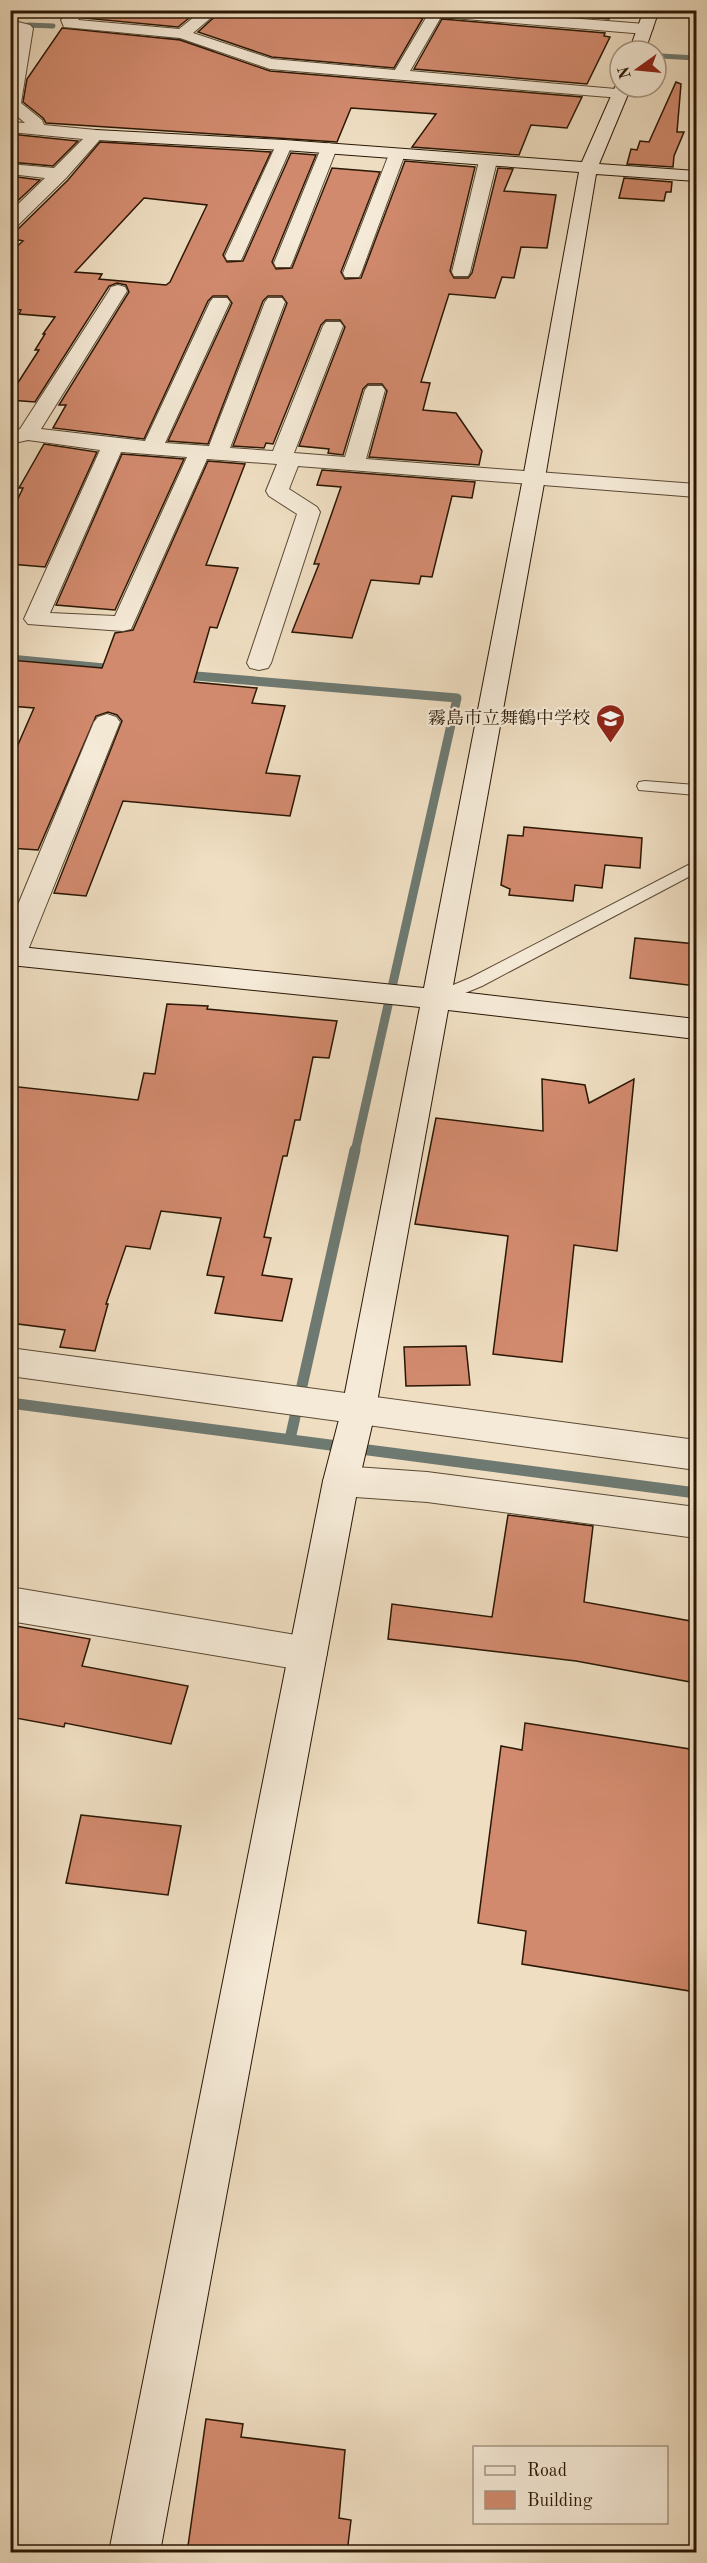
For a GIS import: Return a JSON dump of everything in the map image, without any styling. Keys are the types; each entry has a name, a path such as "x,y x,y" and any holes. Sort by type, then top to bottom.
{"street":[{"path":"69,24 69,20 80,10"},
{"path":"182,34 213,10"},
{"path":"404,10 473,13 645,29"},
{"path":"641,39 652,10"},
{"path":"400,74 435,13"},
{"path":"34,129 36,124 13,104 31,27 60,28 69,24 182,34 270,64 608,89"},
{"path":"134,2553 308,1654 358,1416 534,478 588,169 618,99"},
{"path":"10,127 96,135 329,148 696,176"},
{"path":"10,223 96,135"},
{"path":"234,256 284,145"},
{"path":"283,263 329,148"},
{"path":"352,273 397,154"},
{"path":"461,272 488,161"},
{"path":"10,169 60,174"},
{"path":"118,291 16,433 113,445 696,491"},
{"path":"153,447 220,302"},
{"path":"113,445 36,619 123,624 208,452 275,302"},
{"path":"259,663 309,512 277,491 285,458 333,326"},
{"path":"354,464 375,390"},
{"path":"106,722 11,955 436,999 696,1029"},
{"path":"10,1362 358,1416 696,1455"},
{"path":"344,1474 696,1523"},
{"path":"10,1604 308,1654"}],"lane":[{"path":"645,786 696,790"},
{"path":"436,999 476,982 696,866"}],"building":[{"path":"89,10 199,10 178,27 83,18"},
{"path":"222,10 395,10 404,16 423,18 394,68 272,57 198,32"},
{"path":"502,10 611,10 609,19"},
{"path":"442,19 605,33 604,36 610,37 587,84 414,69"},
{"path":"62,28 180,40 270,71 582,97 567,128 531,125 519,155 412,147 436,114 351,108 337,142 46,123 23,102 27,79"},
{"path":"676,82 681,84 677,132 684,132 674,156 673,167 627,164 631,149 637,150 640,141 649,142"},
{"path":"10,134 78,141 53,166 10,162"},
{"path":"100,142 271,152 223,255 227,262 243,261 291,153 316,155 272,262 276,269 292,268 332,168 380,172 341,272 345,279 361,278 405,161 475,167 450,271 454,278 468,278 472,273 498,168 513,169 504,191 556,195 547,248 521,247 514,278 502,277 495,298 449,294 421,382 430,383 423,410 456,413 482,451 479,465 369,457 387,391 382,384 368,384 363,389 343,455 328,453 329,449 299,446 345,327 340,320 326,320 321,325 273,444 266,443 264,448 233,446 287,303 282,296 268,296 263,301 208,444 168,441 232,303 227,296 213,296 208,301 144,439 53,428 66,405 59,405 129,292 126,285 117,283 109,286 35,402 10,400 10,395 39,350 35,350 45,334 43,334 55,317 19,314 21,310 10,309 10,253 23,241 10,238 10,230 18,229 68,180","holes":["144,198 207,205 170,282 166,285 99,279 102,274 75,272"]},
{"path":"10,176 40,180 10,208"},
{"path":"624,178 672,182 671,192 666,192 664,201 619,198"},
{"path":"44,444 97,452 45,567 10,564 10,515 23,488 19,488"},
{"path":"122,454 184,459 115,610 56,605"},
{"path":"208,461 245,464 206,565 238,568 217,628 210,627 194,682 257,688 252,703 285,706 266,773 300,776 290,816 123,801 86,896 54,893 122,721 117,715 108,712 96,716 38,850 10,848 10,763 34,708 10,706 10,660 102,668 115,633 133,630"},
{"path":"322,470 475,482 472,498 452,496 432,577 421,576 419,584 371,580 352,638 292,632 319,564 314,564 341,487 317,485"},
{"path":"524,827 642,838 640,868 605,865 602,888 575,885 573,901 509,895 510,889 501,885 508,835 523,836"},
{"path":"635,938 696,944 696,986 630,978"},
{"path":"167,1004 208,1006 207,1009 337,1021 329,1058 313,1057 300,1120 295,1120 287,1156 283,1156 264,1237 271,1238 262,1275 292,1279 282,1321 215,1313 224,1277 207,1275 221,1218 161,1211 150,1249 126,1246 106,1304 108,1304 95,1351 60,1347 65,1330 10,1323 10,1086 138,1100 144,1073 155,1074"},
{"path":"542,1079 585,1085 589,1103 634,1079 617,1251 574,1245 562,1362 493,1354 508,1236 415,1224 436,1118 543,1131"},
{"path":"466,1346 470,1385 406,1386 404,1347"},
{"path":"508,1515 593,1526 584,1602 696,1622 696,1683 576,1661 388,1639 392,1604 492,1617"},
{"path":"10,1625 90,1639 82,1666 188,1686 171,1744 65,1723 64,1727 10,1717"},
{"path":"525,1723 696,1750 696,1992 522,1964 526,1931 478,1923 501,1746 522,1750"},
{"path":"81,1815 181,1826 168,1895 66,1883"},
{"path":"206,2419 243,2424 241,2437 345,2450 339,2518 351,2520 347,2553 187,2553"}],"waterway":[{"path":"28,25 53,26"},
{"path":"160,34 214,49"},
{"path":"668,56 696,58"},
{"path":"10,658 115,668"},
{"path":"184,675 457,698 355,1152"},
{"path":"290,1439 355,1150"},
{"path":"10,1403 696,1493"}],"place":[{"name":"霧島市立舞鶴中学校","path":"611,744"}]}
